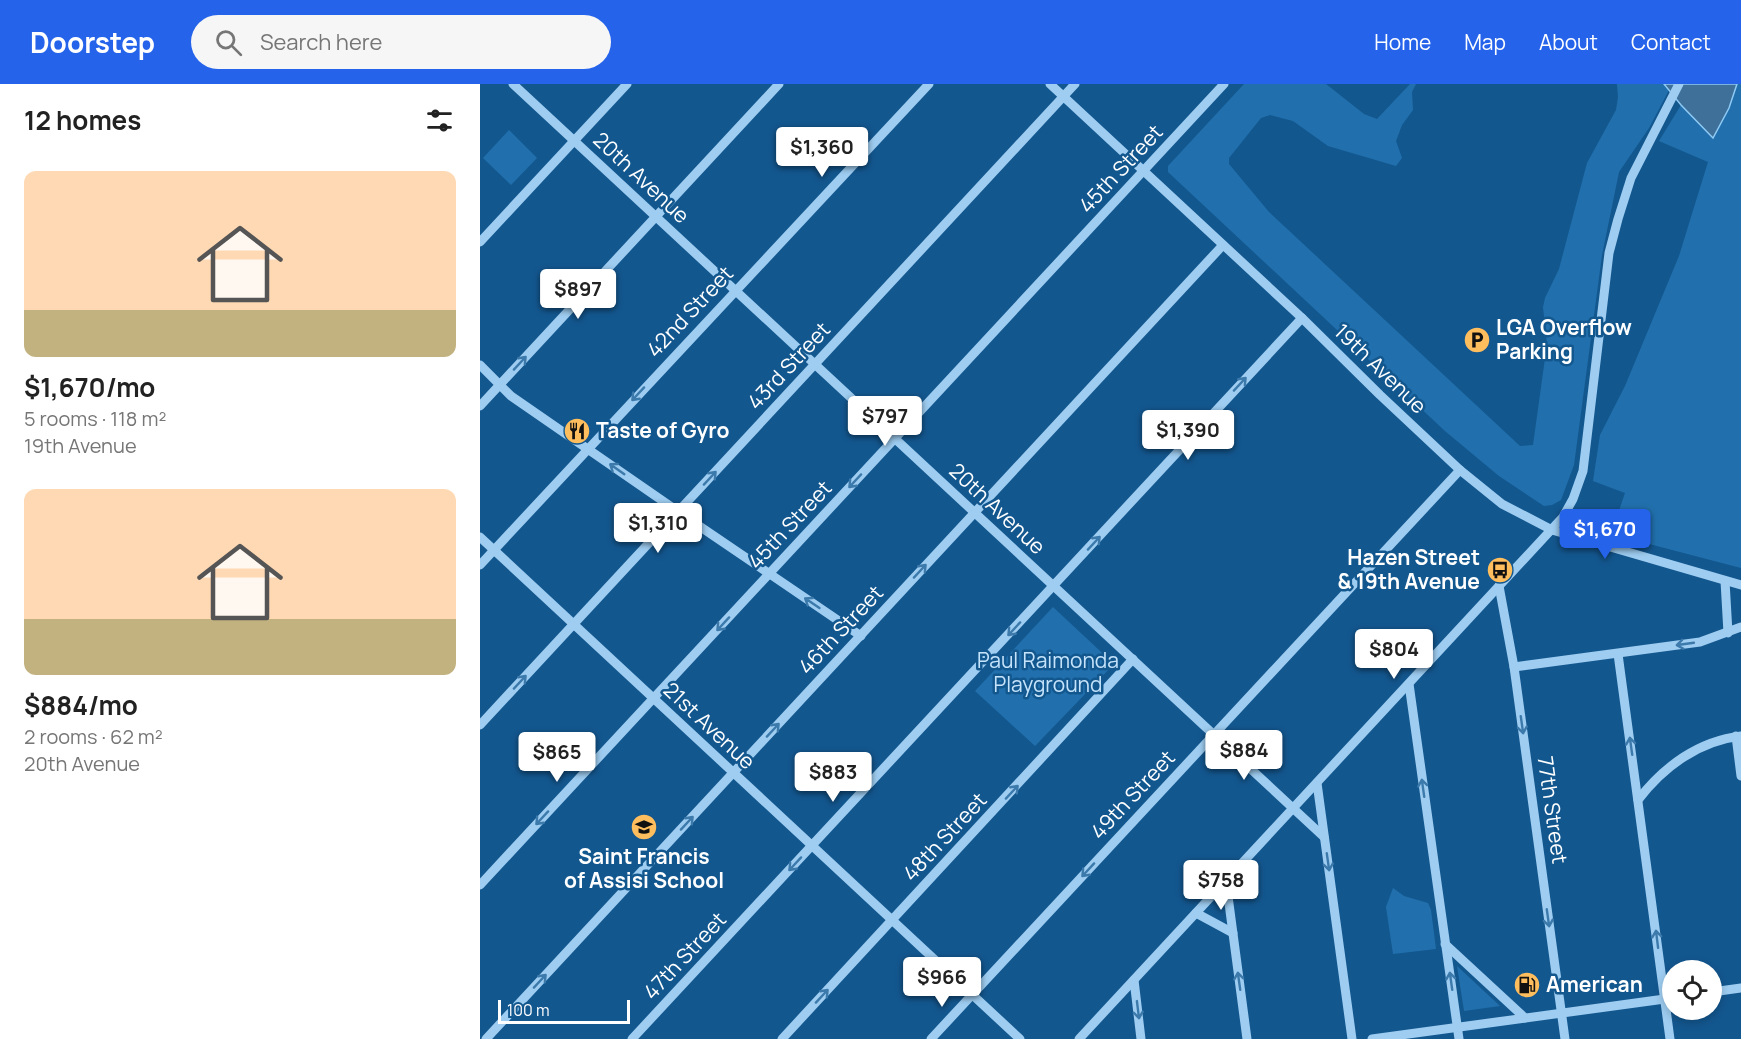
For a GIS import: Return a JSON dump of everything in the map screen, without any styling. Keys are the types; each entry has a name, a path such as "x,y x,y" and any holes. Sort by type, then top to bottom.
{"street":[{"name":"20th Avenue","path":"513,84 1324,837"},
{"path":"480,242 627,84"},
{"path":"480,406 779,84"},
{"name":"42nd Street","path":"480,565 929,84"},
{"name":"19th Avenue","path":"1050,84 1302,318 1460,470 1502,504 1552,530 1741,585"},
{"name":"43rd Street","path":"480,725 1075,84"},
{"name":"45th Street","path":"480,885 1224,84"},
{"path":"1079,1039 1563,517 1573,499 1583,471 1609,254 1618,219 1631,178 1679,84"},
{"name":"46th Street","path":"482,1038 861,636 1223,244"},
{"name":"47th Street","path":"632,1039 1302,318"},
{"path":"480,365 511,396 861,636"},
{"name":"49th Street","path":"931,1039 1460,470"},
{"name":"21st Avenue","path":"480,537 1020,1039"},
{"path":"1725,581 1728,633"},
{"name":"77th Street","path":"1500,586 1514,667 1565,1039"},
{"path":"1514,667 1700,642 1741,627"},
{"path":"1618,654 1663,960"},
{"name":"48th Street","path":"782,1039 1133,659"},
{"path":"1409,684 1459,1039"},
{"path":"1638,800 1648,786 1682,758 1708,743 1738,736 1741,776"},
{"path":"1317,783 1353,1039"},
{"path":"1226,881 1247,1039"},
{"path":"1196,913 1233,933"},
{"path":"1445,944 1525,1018"},
{"path":"1134,980 1141,1039"},
{"path":"1722,991 1741,988"},
{"path":"1372,1039 1662,999"},
{"path":"1670,1020 1670,1039"}],"green space":[{"path":"1244,84 1326,84 1364,114 1377,119 1410,84 1416,84 1412,92 1413,110 1402,125 1396,141 1402,158 1396,166 1328,146 1293,121 1270,115 1261,118 1229,158 1229,164 1269,212 1520,446 1533,445 1547,344 1543,307 1545,298 1559,269 1587,163 1616,110 1617,84 1664,84 1669,90 1649,128 1619,172 1602,255 1574,465 1561,500 1544,506 1499,476 1445,431 1168,172 1168,166"},
{"path":"1737,84 1741,84 1741,568 1611,534 1625,493 1593,481 1600,435 1625,386 1679,256 1708,162 1659,141 1681,105 1713,137 1729,108"},
{"path":"509,130 537,158 511,185 483,158"},
{"name":"Paul Raimonda Playground","path":"1053,607 1114,664 1035,746 975,691"},
{"path":"1393,888 1404,896 1428,903 1436,949 1393,954 1386,907"},
{"path":"1457,966 1500,1006 1464,1011"}],"shaded area":[{"path":"1664,84 1737,84 1729,108 1713,138"}],"place":[{"name":"LGA Overflow Parking","path":"1477,340"},
{"name":"Taste of Gyro","path":"577,431"},
{"name":"Hazen Street & 19th Avenue","path":"1500,570"},
{"name":"Saint Francis of Assisi School","path":"644,827"},
{"name":"American","path":"1527,985"}]}
